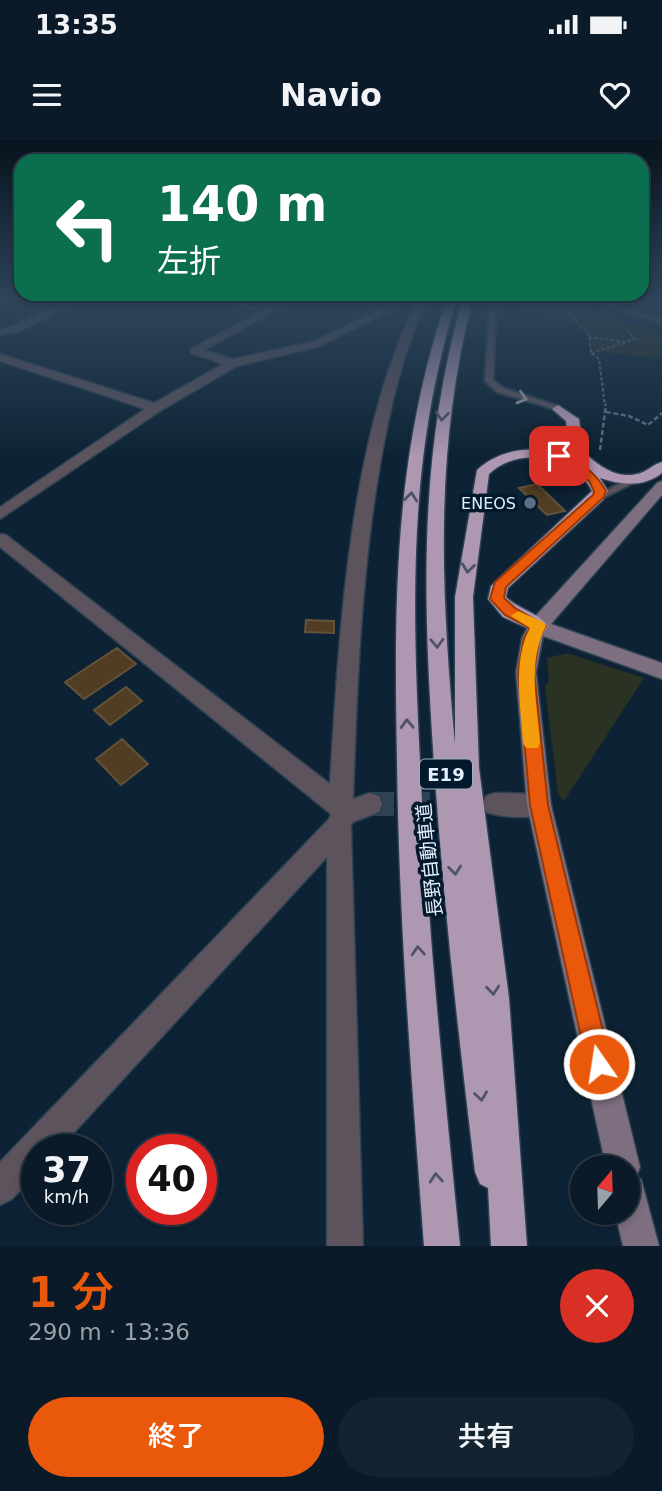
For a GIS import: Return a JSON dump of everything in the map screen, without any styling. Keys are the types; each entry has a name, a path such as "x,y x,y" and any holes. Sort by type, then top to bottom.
{"highway":[{"name":"長野自動車道","path":"433,353 422,404 410,503 405,592 409,800 420,992 442,1246"},
{"name":"長野自動車道","path":"453,353 439,440 435,506 436,608 449,814 468,992 502,1246"},
{"path":"558,409 572,419 574,442 579,456 596,471 611,478 632,480 650,477 662,467"},
{"path":"509,1246 494,998 467,768 464,597 482,472 486,466 498,459 533,453 551,454 567,459 593,479 600,491 598,497 500,586 497,599 502,606 538,626"}],"street":[{"path":"200,353 233,363"},
{"path":"0,514 155,408 233,363 278,353"},
{"path":"345,1246 341,816 347,660 358,548 390,382 401,353"},
{"path":"0,357 155,408"},
{"path":"620,1155 539,805 526,672 532,638 538,626 662,486"},
{"path":"0,538 341,816"},
{"path":"538,626 662,671"},
{"path":"0,1187 341,816 370,804"},
{"path":"495,804 539,805"},
{"path":"636,1225 641,1246"}],"lane":[{"path":"490,353 489,381 500,390 558,409"},
{"path":"551,454 567,449 574,442"},
{"path":"598,497 632,480"}],"path":[{"path":"591,353 599,359 606,412 600,450"},
{"path":"606,412 629,416 648,425 662,413"}],"green space":[{"path":"606,353 662,353 662,358"},
{"path":"567,653 644,678 564,801 558,794 545,686 549,681 547,658"}],"building":[{"path":"537,484 565,511 547,515 519,488"},
{"path":"306,620 334,621 334,633 305,632"},
{"path":"117,648 136,664 84,699 65,682"},
{"path":"126,687 142,701 110,725 94,710"},
{"path":"122,739 148,764 121,785 96,759"}],"tunnel":[{"path":"370,804 466,804"}],"slow traffic":[{"path":"518,616 538,626 532,638 526,672 532,743"}],"place":[{"name":"ENEOS","path":"530,503"}],"route":[{"path":"559,456 593,479 600,491 598,497 500,586 497,599 510,612 538,626 532,638 526,672 539,805 599,1064"}]}
